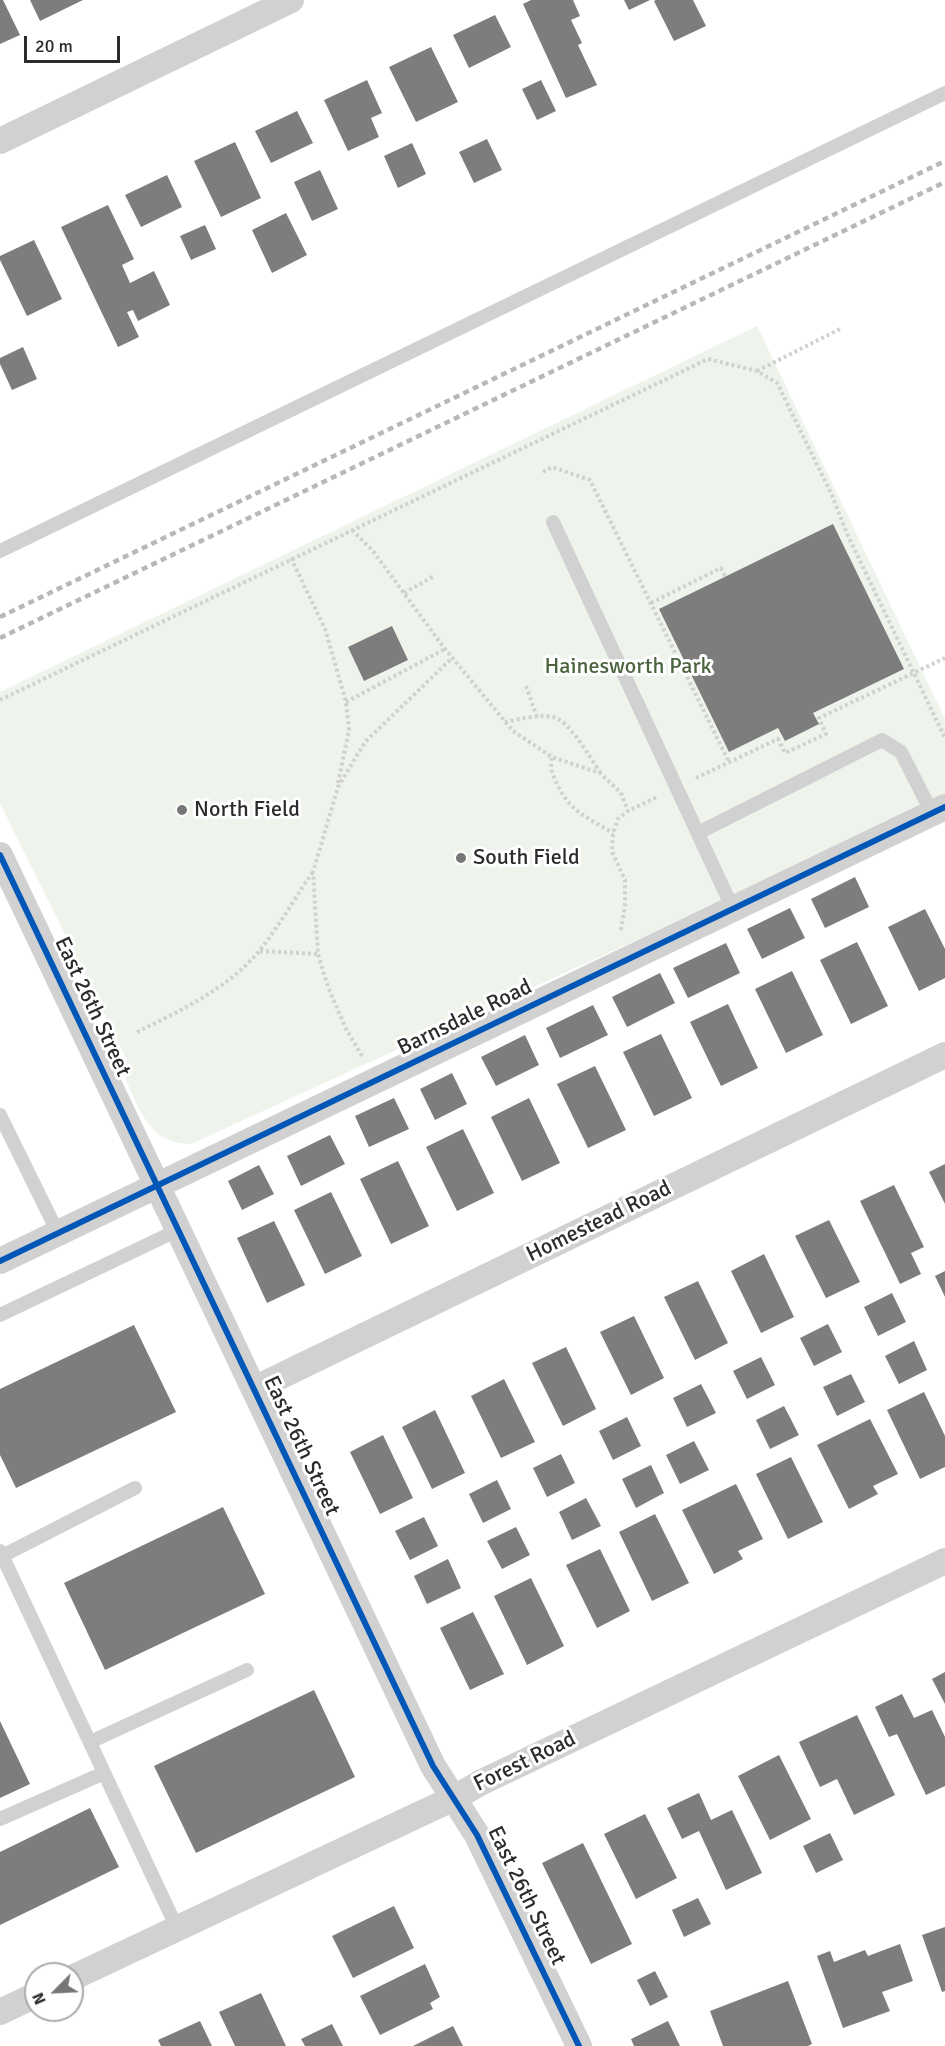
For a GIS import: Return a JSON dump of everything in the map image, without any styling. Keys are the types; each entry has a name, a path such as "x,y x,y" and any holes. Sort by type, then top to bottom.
{"street":[{"path":"0,141 291,0"},
{"name":"Barnsdale Road","path":"0,1261 938,810"},
{"name":"East 26th Street","path":"0,855 433,1766 477,1835 579,2046"},
{"name":"Homestead Road","path":"254,1389 945,1055"},
{"name":"Forest Road","path":"84,1972 454,1798 482,1782 945,1561"},
{"path":"0,2012 24,2001"}],"lane":[{"path":"0,551 945,93"},
{"path":"553,522 733,909"},
{"path":"698,833 882,740 901,752 938,810"},
{"path":"0,1115 58,1233"},
{"path":"0,1315 178,1230"},
{"path":"135,1488 1,1553 177,1928"},
{"path":"90,1742 247,1670"},
{"path":"0,1819 104,1773"}],"path":[{"path":"757,371 842,328"},
{"path":"0,700 708,359 757,371 777,383 945,738"},
{"path":"543,472 552,467 590,480 729,762"},
{"path":"352,530 373,551 445,649 513,731 529,744 552,757 600,773"},
{"path":"137,1032 185,1008 229,979 259,951 313,872 338,787 349,730 346,702 325,629 291,558"},
{"path":"651,603 721,568 725,576"},
{"path":"404,593 434,576"},
{"path":"346,702 445,649"},
{"path":"338,787 365,742 452,658"},
{"path":"620,936 625,905 624,880 612,852 613,832 618,819 628,811 676,787 778,739 785,753 826,734 819,718 945,658"},
{"path":"526,686 537,717"},
{"path":"504,722 555,717 570,729 600,773 621,793 628,811"},
{"path":"552,757 550,765 555,780 572,806 597,824 613,832"},
{"path":"313,872 318,954 328,987 346,1029 363,1057"},
{"path":"259,951 318,954"}],"green space":[{"name":"Hainesworth Park","path":"757,326 945,719 945,799 191,1144 176,1142 154,1130 139,1109 122,1071 122,1064 127,1060 0,803 0,692"}],"building":[{"path":"0,0 3,0 20,35 0,44"},
{"path":"30,0 83,0 40,21"},
{"path":"531,0 573,0 580,16 571,20 582,43 578,45 597,85 566,98 523,4"},
{"path":"624,0 650,0 629,10"},
{"path":"693,0 706,26 674,41 654,1"},
{"path":"495,15 511,47 469,68 453,35"},
{"path":"431,47 458,102 416,122 389,67"},
{"path":"367,80 382,113 371,118 379,137 348,151 324,100"},
{"path":"541,80 556,111 537,120 522,89"},
{"path":"297,111 313,143 271,163 255,131"},
{"path":"487,139 502,170 474,183 459,152"},
{"path":"235,142 261,198 221,217 194,161"},
{"path":"412,143 426,174 398,188 384,156"},
{"path":"320,170 338,209 312,221 294,182"},
{"path":"167,175 182,207 141,227 125,195"},
{"path":"108,205 134,259 122,265 130,283 154,271 170,305 138,321 133,310 127,312 139,337 118,347 61,227"},
{"path":"286,213 307,255 272,273 252,230"},
{"path":"205,225 216,249 191,260 180,236"},
{"path":"34,240 62,299 27,316 0,256"},
{"path":"23,347 37,379 12,390 0,364 0,358"},
{"path":"833,524 904,669 813,713 819,724 785,741 778,728 729,752 659,609"},
{"path":"392,626 408,660 364,681 348,647"},
{"path":"855,877 869,907 825,928 811,899"},
{"path":"790,908 805,938 762,959 747,929"},
{"path":"925,909 945,949 945,978 919,991 888,927"},
{"path":"857,942 888,1006 851,1024 820,960"},
{"path":"726,943 740,973 688,998 673,968"},
{"path":"792,971 823,1035 786,1053 755,989"},
{"path":"660,973 675,1003 627,1027 612,997"},
{"path":"728,1004 758,1068 721,1086 690,1022"},
{"path":"593,1005 608,1035 560,1058 546,1028"},
{"path":"661,1034 692,1098 654,1116 623,1052"},
{"path":"525,1035 539,1065 496,1086 481,1057"},
{"path":"595,1066 626,1130 588,1148 557,1084"},
{"path":"452,1073 467,1104 435,1120 420,1089"},
{"path":"394,1098 409,1129 369,1147 355,1116"},
{"path":"529,1098 560,1163 522,1181 491,1117"},
{"path":"463,1129 494,1193 457,1211 426,1147"},
{"path":"330,1135 345,1164 301,1186 287,1156"},
{"path":"398,1161 429,1226 391,1244 360,1179"},
{"path":"945,1164 945,1204 929,1172"},
{"path":"259,1165 274,1194 242,1210 228,1181"},
{"path":"894,1185 924,1247 911,1253 921,1274 900,1284 860,1201"},
{"path":"331,1192 362,1256 325,1274 294,1210"},
{"path":"829,1220 860,1282 826,1298 795,1236"},
{"path":"274,1221 305,1285 267,1303 237,1238"},
{"path":"764,1254 794,1317 761,1333 731,1271"},
{"path":"945,1271 945,1297 935,1276"},
{"path":"698,1281 728,1343 695,1360 664,1297"},
{"path":"892,1293 906,1322 878,1336 864,1307"},
{"path":"634,1316 664,1378 631,1395 600,1332"},
{"path":"828,1324 842,1352 814,1366 800,1338"},
{"path":"134,1325 176,1412 16,1488 0,1455 0,1389"},
{"path":"914,1341 927,1370 899,1384 885,1356"},
{"path":"566,1347 596,1409 563,1426 532,1363"},
{"path":"761,1357 775,1385 747,1399 733,1371"},
{"path":"851,1374 865,1402 837,1416 823,1387"},
{"path":"504,1379 535,1442 501,1458 471,1396"},
{"path":"701,1384 716,1413 687,1427 673,1398"},
{"path":"924,1392 945,1436 945,1467 920,1479 887,1410"},
{"path":"784,1406 799,1435 770,1449 756,1420"},
{"path":"435,1410 465,1473 432,1489 402,1427"},
{"path":"627,1417 641,1446 613,1460 599,1431"},
{"path":"870,1419 898,1474 873,1486 878,1494 849,1509 817,1445"},
{"path":"383,1435 413,1498 380,1514 350,1452"},
{"path":"694,1441 709,1470 680,1484 666,1455"},
{"path":"561,1454 575,1483 547,1497 533,1468"},
{"path":"791,1457 823,1522 788,1539 756,1474"},
{"path":"651,1465 664,1493 636,1508 622,1479"},
{"path":"497,1480 511,1509 483,1523 469,1494"},
{"path":"736,1484 763,1539 738,1551 743,1559 714,1574 682,1510"},
{"path":"586,1498 601,1526 572,1540 559,1512"},
{"path":"223,1507 265,1594 105,1670 64,1583"},
{"path":"655,1514 689,1583 652,1601 619,1532"},
{"path":"424,1517 438,1546 410,1560 395,1531"},
{"path":"516,1527 530,1555 502,1569 487,1541"},
{"path":"600,1549 630,1611 597,1628 566,1565"},
{"path":"448,1559 461,1588 427,1604 414,1576"},
{"path":"531,1578 564,1646 527,1665 494,1596"},
{"path":"473,1612 504,1674 470,1690 440,1628"},
{"path":"945,1672 945,1704 932,1679"},
{"path":"314,1690 355,1777 196,1853 154,1766"},
{"path":"902,1694 914,1718 932,1710 945,1737 945,1786 926,1795 897,1734 889,1737 875,1707"},
{"path":"857,1715 895,1795 854,1815 837,1779 820,1787 799,1742"},
{"path":"0,1721 30,1784 0,1798"},
{"path":"779,1755 811,1819 770,1840 738,1776"},
{"path":"699,1793 711,1820 732,1810 762,1873 726,1890 699,1831 682,1839 667,1808"},
{"path":"90,1808 119,1867 0,1925 0,1852"},
{"path":"645,1814 677,1878 636,1899 604,1834"},
{"path":"830,1833 843,1860 816,1873 803,1846"},
{"path":"583,1843 632,1944 591,1964 542,1863"},
{"path":"698,1898 711,1924 684,1937 672,1910"},
{"path":"394,1906 414,1948 353,1978 332,1936"},
{"path":"945,1927 945,1991 942,1992 922,1935"},
{"path":"900,1944 913,1981 882,1992 890,2011 843,2028 817,1956 830,1951 834,1962 865,1950 868,1956"},
{"path":"425,1964 440,1997 430,2003 433,2009 380,2035 360,1996"},
{"path":"655,1971 668,1997 650,2006 637,1980"},
{"path":"788,1981 812,2044 808,2046 723,2046 710,2011"},
{"path":"261,1993 286,2046 235,2046 219,2012"},
{"path":"200,2021 212,2046 161,2046 158,2040"},
{"path":"668,2021 680,2046 634,2046 631,2039"},
{"path":"332,2024 343,2046 305,2046 301,2039"},
{"path":"453,2026 463,2046 413,2046"}],"railway":[{"path":"0,617 945,161"},
{"path":"0,638 945,182"}],"cycle path":[{"path":"0,1261 945,807"},
{"path":"0,855 433,1766 477,1835 579,2046"}],"place":[{"name":"North Field","path":"182,810"},
{"name":"South Field","path":"461,858"}]}
